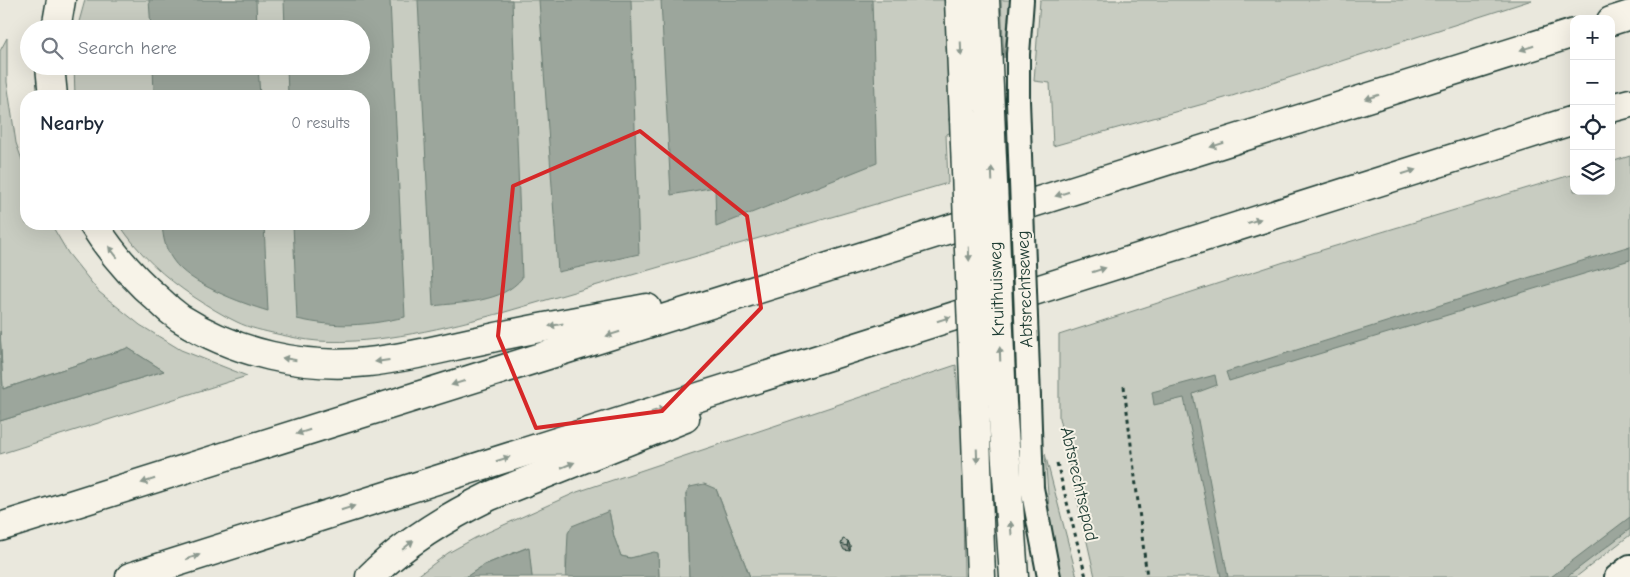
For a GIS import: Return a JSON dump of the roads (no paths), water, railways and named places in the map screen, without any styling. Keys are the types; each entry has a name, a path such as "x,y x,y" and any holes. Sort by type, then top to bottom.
{"main road":[{"path":"58,20 61,0"},
{"name":"Kruithuisweg","path":"959,0 980,577"},
{"name":"Kruithuisweg","path":"985,0 990,110 1015,400 1014,577"},
{"path":"1615,20 1630,15"},
{"path":"0,528 1570,34"},
{"path":"51,75 52,90"},
{"path":"1615,107 1630,102"},
{"path":"130,577 1570,121"},
{"path":"97,230 135,280 179,317 219,339 267,356 314,364 366,363 396,359 488,339 776,283"},
{"path":"370,577 420,535 462,509 490,496 897,334"}],"street":[{"name":"Abtsrechtseweg","path":"1022,0 1018,54 1015,400 1049,577"},
{"path":"1616,577 1630,566"}]}
